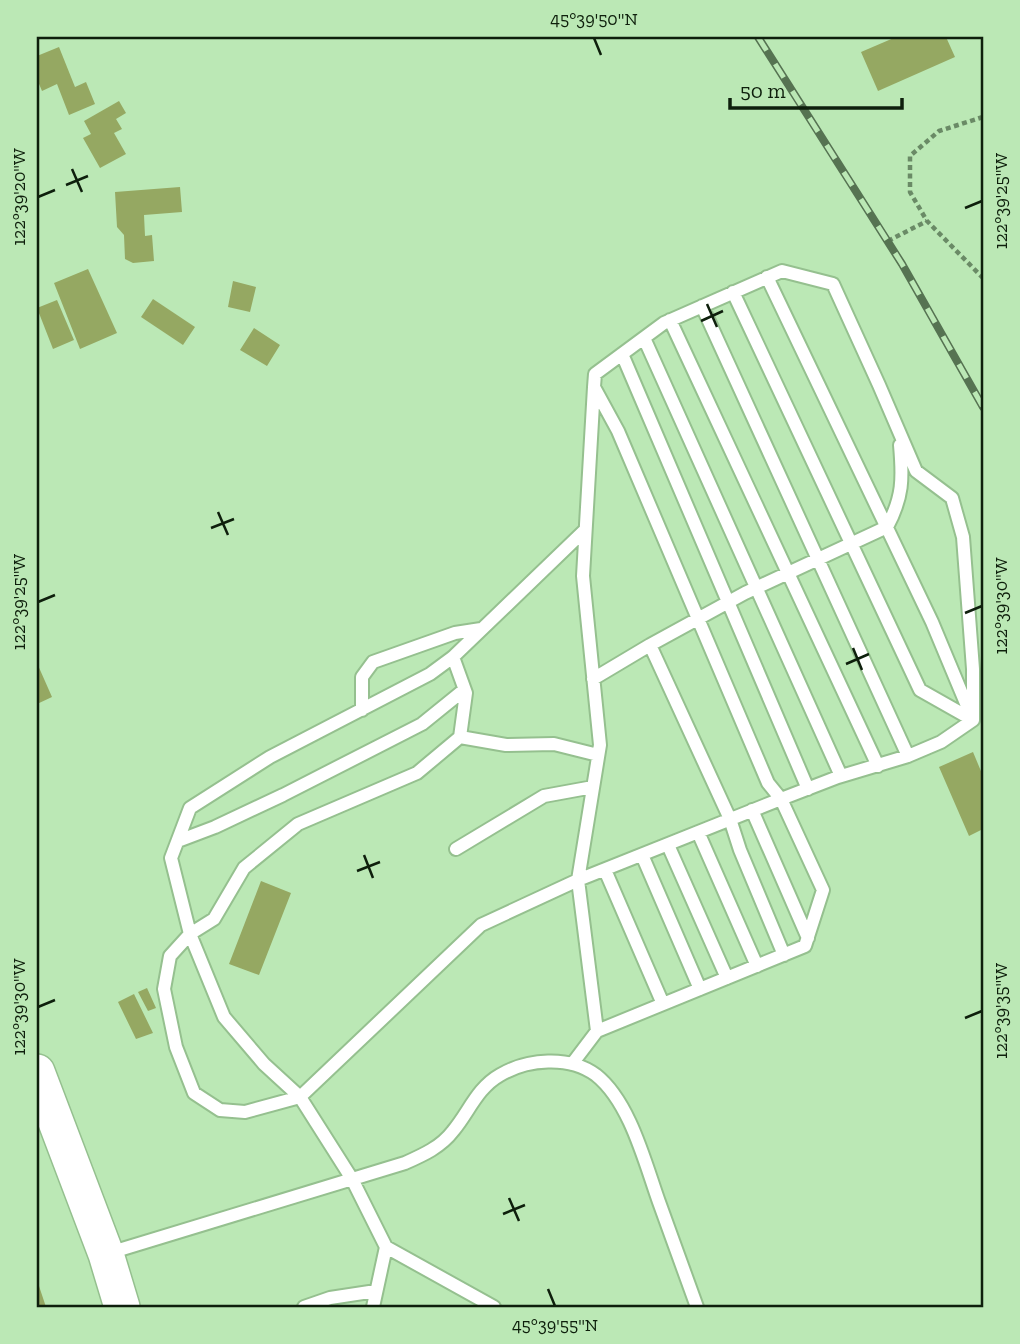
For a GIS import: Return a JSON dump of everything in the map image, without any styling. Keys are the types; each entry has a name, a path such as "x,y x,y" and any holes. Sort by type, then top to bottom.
{"main road":[{"path":"37,1072 106,1254 122,1307"}],"lane":[{"path":"597,1031 578,880 600,745 583,576 595,374 670,320 782,271 833,284 916,471 952,498 962,537 973,669 973,720"},
{"path":"767,277 932,622 973,720"},
{"path":"733,292 920,690 973,720"},
{"path":"702,306 908,756"},
{"path":"670,320 878,766"},
{"path":"644,338 841,776"},
{"path":"622,354 808,789"},
{"path":"572,1064 597,1031 805,946 823,890 781,799 768,783 618,431 594,387"},
{"path":"593,679 728,602 887,527 898,507 903,475 898,431"},
{"path":"494,1307 386,1247 352,1180 300,1097 264,1064 224,1017 190,934 171,858 190,808 270,757 430,674 453,657 585,530"},
{"path":"362,710 362,677 373,662 455,633 481,629"},
{"path":"650,645 730,819 740,850 784,955"},
{"path":"453,657 464,690 460,737 417,773 298,824 244,868 214,919 190,934 170,956 164,989 176,1047 194,1093 220,1110 245,1112 300,1097 481,925 578,880 752,810 841,776 908,756 941,742 973,720"},
{"path":"178,841 283,795 422,724 464,690"},
{"path":"460,737 506,745 554,744 598,755"},
{"path":"456,849 544,796 593,786"},
{"path":"752,810 808,938"},
{"path":"698,832 757,966"},
{"path":"668,845 727,978"},
{"path":"642,855 700,989"},
{"path":"605,870 663,1004"},
{"path":"106,1254 405,1163 437,1148 453,1132 478,1093 498,1076 521,1065 547,1061 572,1064 595,1075 617,1100 637,1142 697,1307"},
{"path":"373,1307 386,1247"},
{"path":"304,1307 330,1298 376,1291"}],"path":[{"path":"983,117 939,131 910,156 910,192 927,221 983,278"},
{"path":"888,241 927,221"}],"building":[{"path":"896,37 946,37 955,57 878,91 861,52"},
{"path":"59,47 75,87 86,82 95,104 69,115 57,84 42,91 37,79 37,56"},
{"path":"119,101 126,113 116,119 122,129 114,133 126,154 100,168 83,138 91,134 84,121"},
{"path":"180,187 182,212 144,215 145,236 152,235 154,261 133,263 125,259 124,235 117,227 115,192"},
{"path":"88,269 117,333 80,349 54,283"},
{"path":"233,281 256,287 250,312 228,307"},
{"path":"153,299 195,327 183,345 141,317"},
{"path":"57,300 74,340 53,349 37,308"},
{"path":"254,328 280,345 267,366 240,350"},
{"path":"37,663 52,697 37,704"},
{"path":"973,752 983,776 983,829 969,836 939,767"},
{"path":"261,881 291,893 259,975 229,964"},
{"path":"147,988 156,1008 148,1011 138,992"},
{"path":"134,994 153,1033 136,1039 118,1002"},
{"path":"39,1286 46,1307 37,1307"}],"railway":[{"path":"758,37 902,264 983,407"}]}
